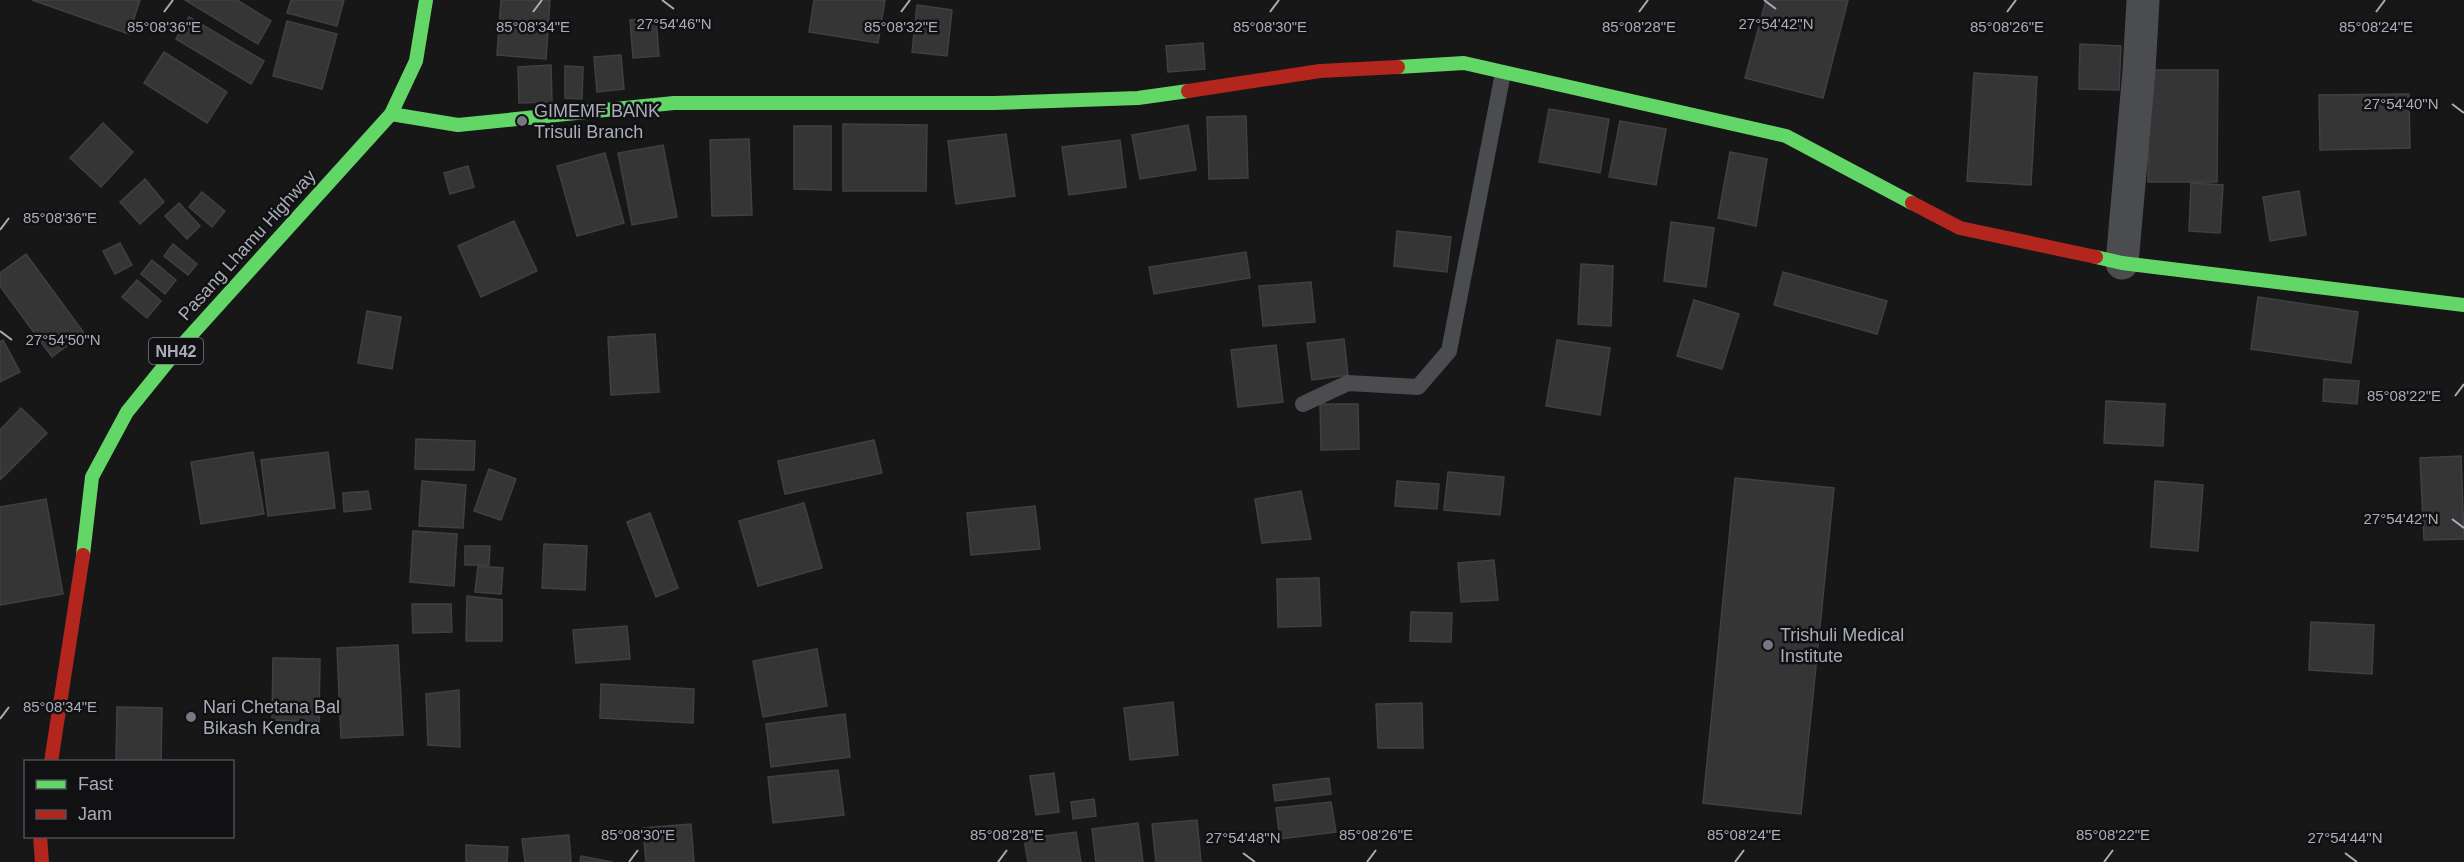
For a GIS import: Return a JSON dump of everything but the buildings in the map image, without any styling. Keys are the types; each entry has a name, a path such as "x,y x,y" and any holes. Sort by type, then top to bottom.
{"street":[{"name":"Pasang Lhamu Highway","path":"51,760 81,568 92,477 127,412 174,354 392,114 416,61 426,0"},
{"path":"2122,263 2143,0"},
{"path":"392,114 418,120 458,124 674,103 994,103 1138,98 1320,71 1464,63 1786,136 1960,228 2122,263 2464,304"},
{"path":"40,838 42,862"}],"lane":[{"path":"1303,404 1348,383 1418,387 1449,351 1503,73"}],"traffic: fast":[{"path":"83,555 92,477 127,412 174,354 391,114 416,61 426,0"},
{"path":"1398,67 1464,63 1786,136 1912,203"},
{"path":"391,114 458,125 674,103 994,103 1138,98 1188,91"},
{"path":"2096,257 2122,263 2464,305"}],"traffic: jam":[{"path":"1188,91 1320,71 1398,67"},
{"path":"1912,203 1960,228 2096,257"},
{"path":"51,760 83,555"},
{"path":"40,838 42,862"}],"place":[{"name":"GIMEMF BANK Trisuli Branch","path":"522,121"},
{"name":"Trishuli Medical Institute","path":"1768,645"},
{"name":"Nari Chetana Bal Bikash Kendra","path":"191,717"}]}
